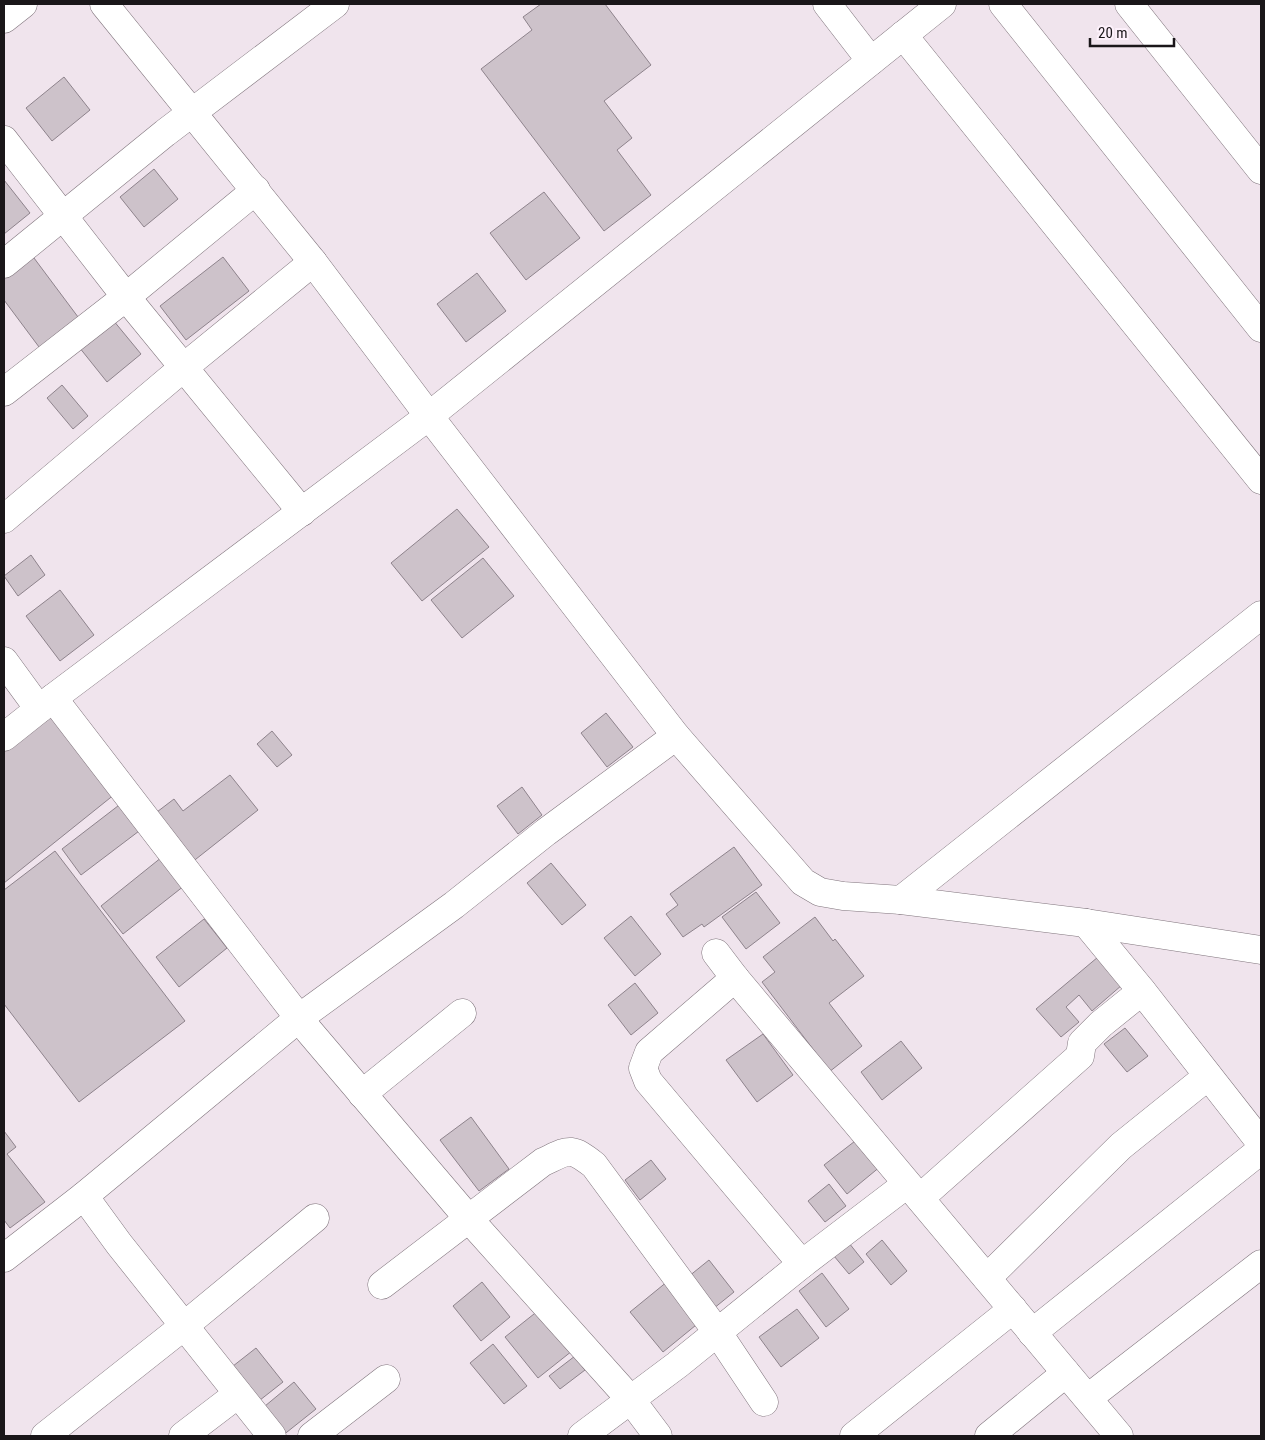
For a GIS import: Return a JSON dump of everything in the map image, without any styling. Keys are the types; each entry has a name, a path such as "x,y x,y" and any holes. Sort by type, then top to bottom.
{"street":[{"path":"4,19 24,4"},
{"path":"104,4 314,262 429,416 676,736 803,882 820,892 843,896 901,900 1086,923 1261,950"},
{"path":"4,264 165,133 335,4"},
{"path":"826,4 871,60"},
{"path":"4,737 429,416 942,4"},
{"path":"1003,4 1261,328"},
{"path":"1129,4 1261,170"},
{"path":"903,35 1261,480"},
{"path":"4,140 126,297 302,512"},
{"path":"4,392 126,297 256,190"},
{"path":"4,519 183,368 314,262"},
{"path":"901,900 1261,615"},
{"path":"4,660 46,704 362,1094 468,1218 630,1400 658,1436"},
{"path":"4,1258 84,1196 299,1018 454,905 546,832 676,736"},
{"path":"1086,923 1261,1143"},
{"path":"716,953 1119,1436"},
{"path":"735,978 649,1052 643,1068 648,1081 802,1264"},
{"path":"582,1436 718,1333 802,1264 914,1191 1080,1056 1082,1043 1101,1024 1142,991"},
{"path":"362,1094 462,1014"},
{"path":"987,1278 1121,1146 1208,1076"},
{"path":"1032,1332 1261,1150"},
{"path":"382,1286 543,1162 566,1152 579,1153 594,1165 718,1333 764,1402"},
{"path":"84,1196 119,1244 272,1436"},
{"path":"45,1436 184,1326 315,1218"},
{"path":"1088,1398 1261,1264"},
{"path":"854,1436 1013,1309"},
{"path":"989,1436 1066,1373"},
{"path":"312,1436 386,1379"},
{"path":"183,1436 238,1394"}],"building":[{"path":"541,4 605,4 651,65 604,101 632,138 617,150 651,195 604,231 481,69 532,30 523,17"},
{"path":"64,77 90,110 52,141 26,108"},
{"path":"154,169 178,199 144,227 120,197"},
{"path":"4,180 30,213 4,234"},
{"path":"544,192 580,238 526,280 490,233"},
{"path":"31,254 84,325 45,355 4,300 4,275"},
{"path":"223,257 249,291 186,340 160,306"},
{"path":"477,273 506,311 466,342 437,304"},
{"path":"113,320 141,354 107,382 79,347"},
{"path":"62,385 88,416 73,429 47,398"},
{"path":"457,509 489,547 422,601 391,563"},
{"path":"31,555 45,575 18,596 4,576"},
{"path":"483,558 514,596 462,638 431,600"},
{"path":"60,590 94,635 60,661 26,616"},
{"path":"53,712 115,794 4,883 4,750"},
{"path":"606,713 633,747 607,767 581,733"},
{"path":"272,731 292,755 277,767 257,744"},
{"path":"230,775 258,810 191,863 153,815 174,799 183,811"},
{"path":"522,787 542,815 518,834 497,806"},
{"path":"127,799 147,825 81,875 62,849"},
{"path":"734,847 762,885 704,927 702,924 683,937 666,914 678,905 670,894"},
{"path":"55,851 185,1021 79,1102 4,1004 4,890"},
{"path":"167,853 189,882 123,934 101,906"},
{"path":"551,863 586,905 562,925 527,883"},
{"path":"756,892 780,923 746,949 722,917"},
{"path":"631,916 661,954 635,976 604,938"},
{"path":"815,917 864,976 829,1003 862,1046 824,1076 813,1061 819,1057 762,982 775,972 763,957"},
{"path":"204,919 227,948 179,987 156,957"},
{"path":"1098,957 1122,985 1092,1011 1079,995 1066,1007 1079,1022 1061,1037 1036,1009"},
{"path":"635,983 658,1013 631,1035 608,1005"},
{"path":"1125,1028 1148,1056 1127,1072 1104,1044"},
{"path":"763,1034 793,1075 757,1102 726,1060"},
{"path":"901,1041 922,1068 882,1100 861,1072"},
{"path":"471,1117 509,1169 479,1191 440,1140"},
{"path":"4,1131 16,1147 7,1154 45,1202 10,1228 4,1220"},
{"path":"859,1138 881,1166 847,1194 824,1165"},
{"path":"651,1160 666,1179 640,1200 625,1180"},
{"path":"829,1184 846,1206 825,1222 808,1201"},
{"path":"882,1240 907,1271 891,1285 866,1254"},
{"path":"849,1243 864,1262 849,1274 834,1256"},
{"path":"709,1260 734,1292 708,1313 683,1281"},
{"path":"822,1273 849,1309 826,1327 799,1291"},
{"path":"668,1281 701,1321 663,1352 630,1312"},
{"path":"482,1282 510,1317 481,1341 453,1306"},
{"path":"797,1309 819,1338 781,1367 759,1337"},
{"path":"539,1310 572,1351 538,1378 505,1337"},
{"path":"493,1344 527,1386 504,1404 470,1363"},
{"path":"256,1348 283,1382 255,1404 228,1370"},
{"path":"575,1356 585,1370 560,1389 549,1376"},
{"path":"294,1382 316,1409 282,1436 259,1411"}]}
